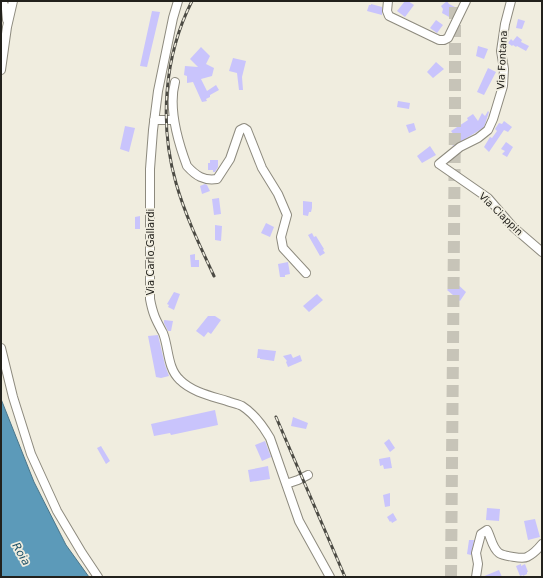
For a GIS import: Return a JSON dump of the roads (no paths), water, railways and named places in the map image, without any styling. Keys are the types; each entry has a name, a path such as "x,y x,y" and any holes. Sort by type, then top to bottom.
{"street":[{"name":"Via Carlo Gallardi","path":"178,1 158,91 150,169 150,299 154,318 163,334 170,360 179,379 198,392 241,406 256,419 270,438 299,521 330,577"},
{"path":"388,1 387,11 389,16 439,40 444,40 448,38 466,1"},
{"name":"Via Fontana","path":"438,164 488,130 493,119 503,86 504,69 501,51 505,24 512,1"},
{"path":"1,70 7,27 8,3"},
{"path":"175,82 173,97 174,120 187,166 198,176 207,180 218,178 230,159 240,130 244,128 247,130 262,168 278,194 286,215 281,237 283,248 306,273"},
{"path":"154,120 174,120"},
{"name":"Via Ciappin","path":"438,164 488,198 513,227 542,252"},
{"path":"1,348 13,397 31,454 58,512 98,577"},
{"path":"286,484 308,475"},
{"path":"476,577 478,564 476,554 481,534 487,530 494,547 499,554 511,557 526,557 542,544"}],"water":[{"name":"Roia","path":"1,399 34,482 66,545 89,577 1,577"}],"tunnel":[{"path":"451,577 455,1"}],"railway":[{"path":"192,1 175,44 170,67 167,90 167,137 176,183 184,207 214,276"},
{"path":"276,417 345,577"}]}
